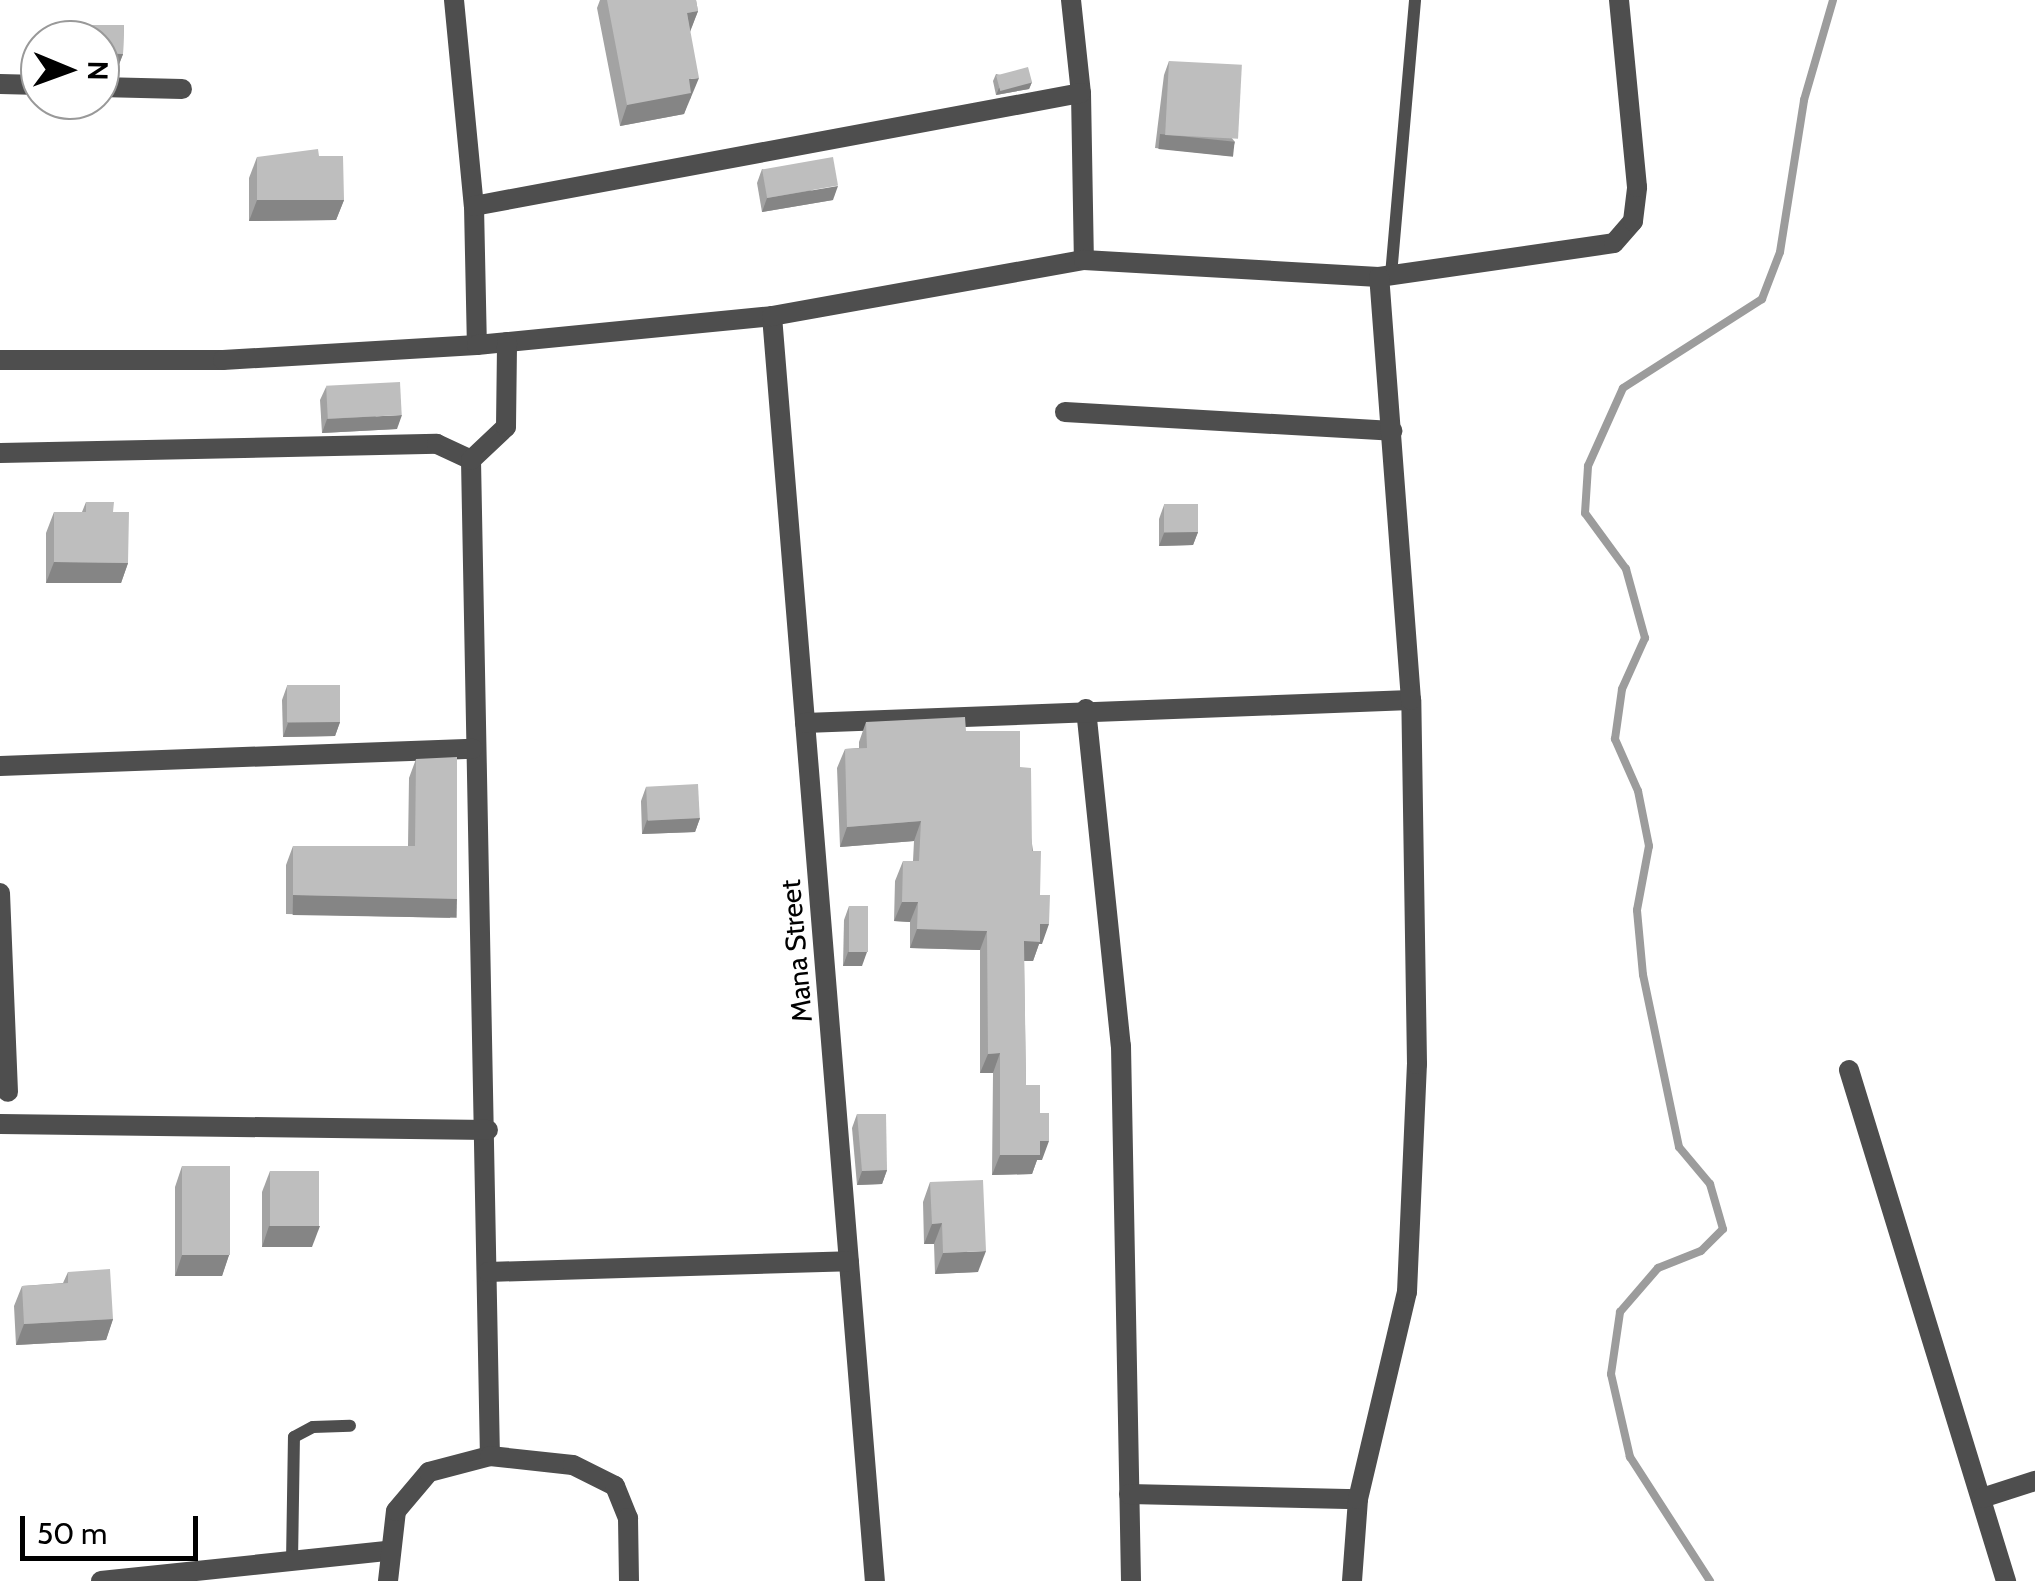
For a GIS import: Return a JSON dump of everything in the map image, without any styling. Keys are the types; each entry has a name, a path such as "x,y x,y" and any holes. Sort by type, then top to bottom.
{"street":[{"path":"454,0 474,206 477,345"},
{"path":"1071,0 1082,92 1084,260"},
{"path":"0,360 223,360 477,345 772,316 1084,260 1385,276 1614,242 1633,221 1637,186 1620,0"},
{"path":"120,87 182,89"},
{"path":"474,206 1082,92"},
{"path":"1352,1581 1358,1498 1407,1292 1417,1064 1410,700 1385,276"},
{"name":"Mana Street","path":"772,316 875,1581"},
{"path":"490,1456 488,1130 473,749 471,460 506,427 508,342"},
{"path":"1065,412 1392,431"},
{"path":"0,454 437,444 471,460"},
{"path":"805,723 1410,700"},
{"path":"1086,710 1121,1046 1131,1581"},
{"path":"0,766 473,749"},
{"path":"0,894 8,1092"},
{"path":"1850,1070 2006,1581"},
{"path":"0,1124 488,1130"},
{"path":"488,1272 849,1261"},
{"path":"388,1581 388,1552 396,1511 429,1472 490,1456 572,1465 615,1486 628,1518 629,1581"},
{"path":"1982,1498 2035,1482"},
{"path":"1129,1494 1358,1498"},
{"path":"101,1581 388,1552"}],"lane":[{"path":"1385,276 1415,0"},
{"path":"292,1562 294,1437 313,1427 350,1426"}],"building":[{"path":"607,0 696,0 698,11 687,13 699,78 689,79 691,93 627,105"},
{"path":"120,25 124,25 120,54"},
{"path":"1169,61 1242,65 1238,139 1165,135"},
{"path":"1028,67 1032,82 1000,91 996,76"},
{"path":"318,149 319,156 343,156 344,200 257,200 257,157"},
{"path":"833,157 838,186 767,198 762,170"},
{"path":"400,382 402,415 328,419 326,386"},
{"path":"86,502 114,502 113,512 129,512 128,563 54,562 54,512 86,512"},
{"path":"1164,504 1198,504 1198,532 1164,532"},
{"path":"287,685 340,685 340,722 287,722"},
{"path":"965,717 966,731 1020,731 1020,767 1031,768 1032,851 1041,851 1040,895 1050,895 1049,924 1040,924 1040,942 1024,941 1026,1085 1040,1085 1040,1113 1049,1113 1049,1141 1040,1141 1040,1155 1000,1155 1000,1053 988,1054 987,931 917,929 918,902 902,902 903,861 919,861 921,821 847,827 845,749 867,748 866,722"},
{"path":"457,757 457,899 293,895 293,846 415,846 416,759"},
{"path":"698,784 700,818 648,821 646,787"},
{"path":"849,906 868,906 868,952 849,952"},
{"path":"857,1114 886,1114 887,1170 862,1171"},
{"path":"182,1166 230,1166 230,1255 182,1255"},
{"path":"270,1171 319,1171 319,1226 270,1226"},
{"path":"983,1180 986,1251 943,1253 942,1223 932,1224 930,1182"},
{"path":"110,1269 113,1319 24,1324 22,1286 68,1283 68,1272"}],"waterway":[{"path":"1710,1581 1630,1457 1611,1374 1620,1312 1658,1268 1701,1251 1723,1229 1710,1184 1679,1147 1643,975 1637,910 1649,846 1638,791 1615,739 1622,689 1645,638 1626,569 1585,513 1588,466 1623,388 1762,299 1780,252 1804,100 1833,0"}]}
